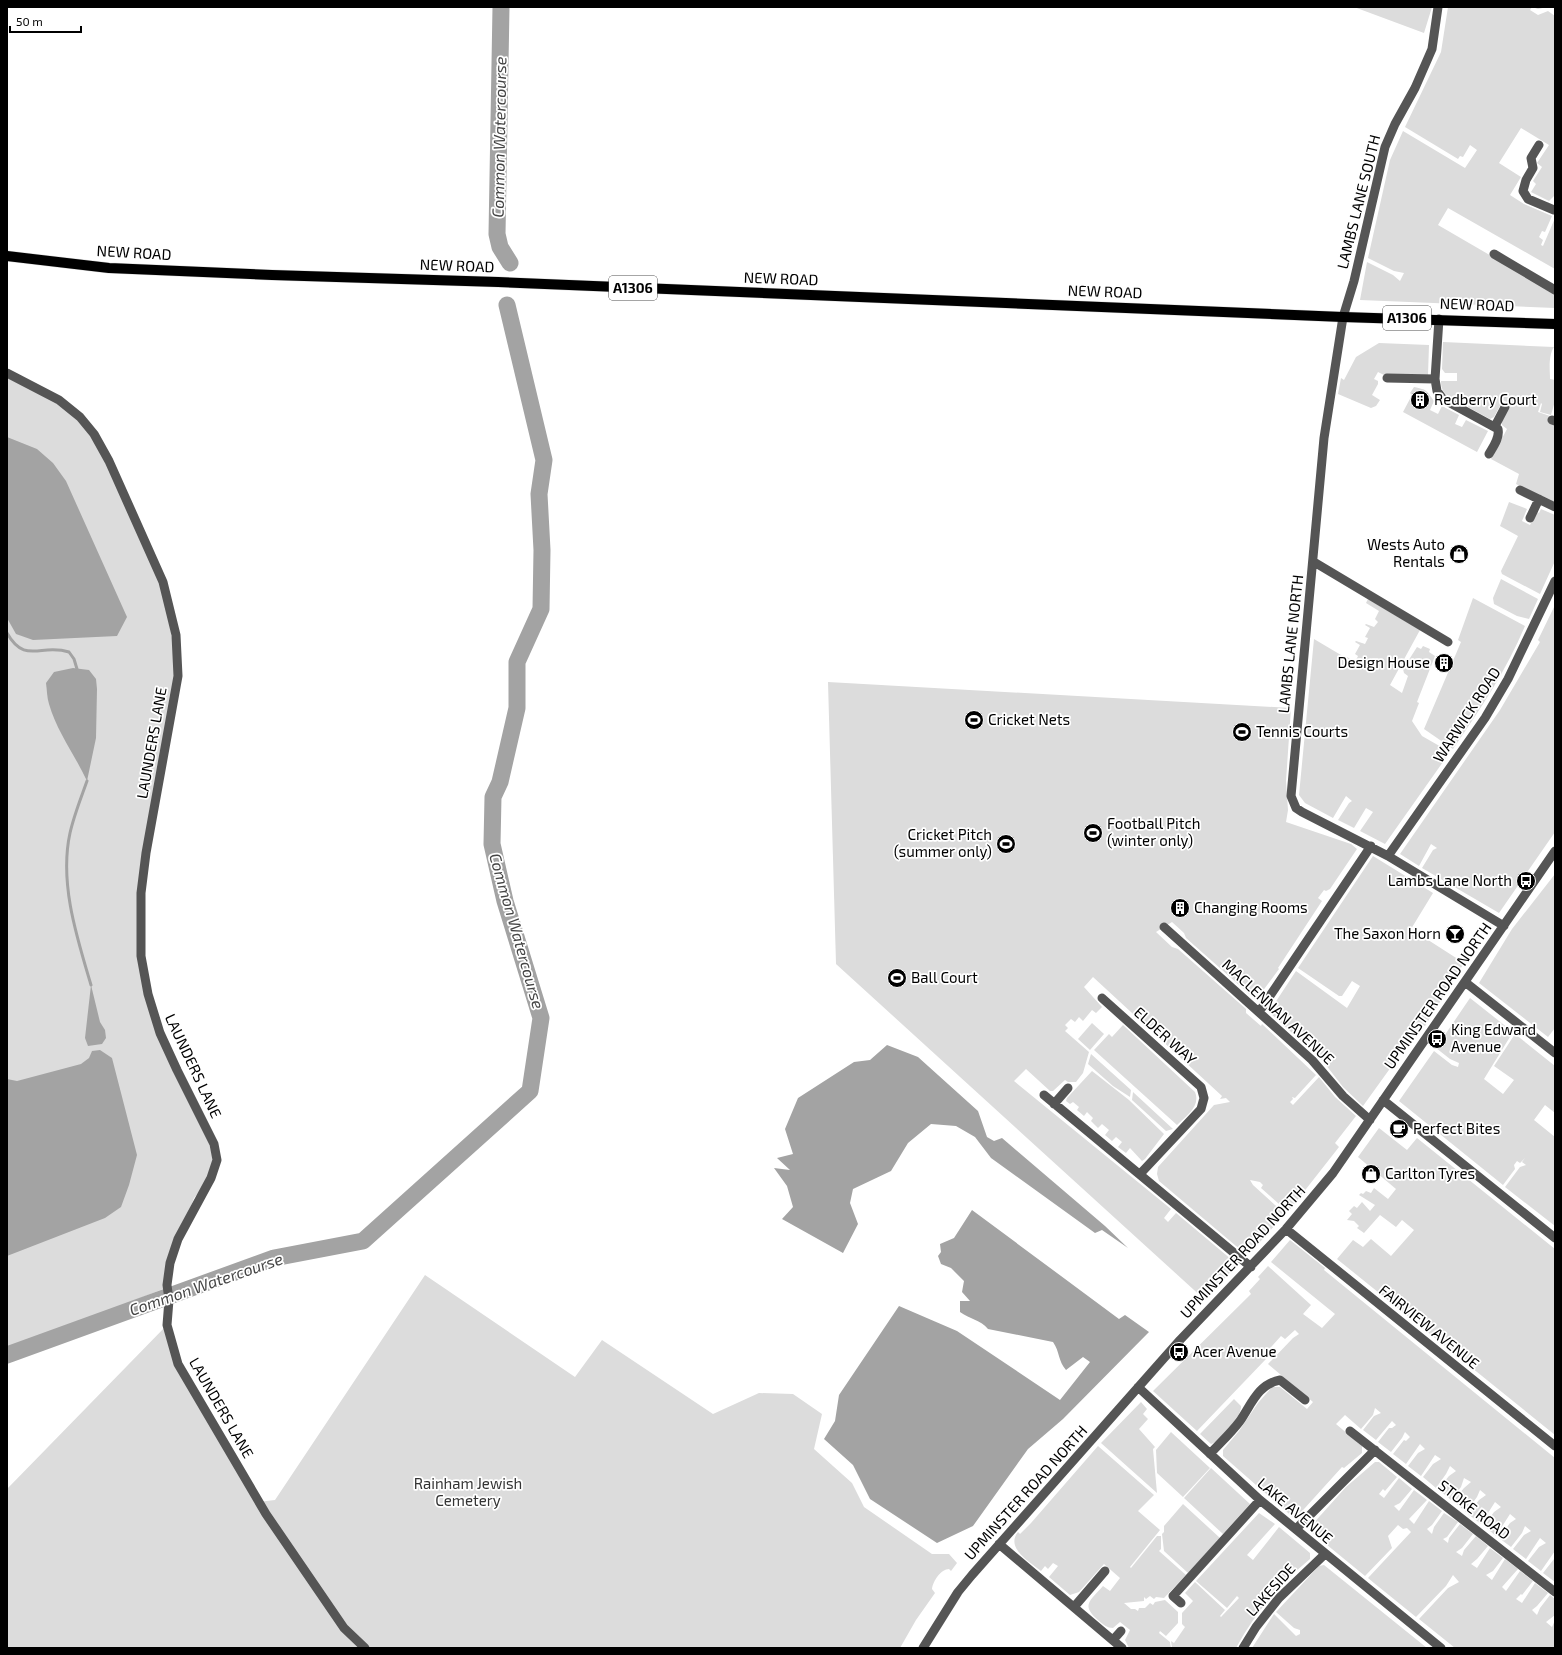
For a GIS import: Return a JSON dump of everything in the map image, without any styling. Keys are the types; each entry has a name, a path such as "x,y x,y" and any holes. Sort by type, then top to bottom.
{"main road":[{"name":"NEW ROAD","path":"7,256 109,268 1343,317 1555,324"}],"street":[{"name":"LAMBS LANE SOUTH","path":"1343,317 1352,288 1385,146 1395,124 1415,88 1432,49 1438,7"},
{"path":"1539,146 1531,158 1533,168 1526,180 1523,191 1524,195 1555,210"},
{"path":"1494,254 1555,290"},
{"name":"LAMBS LANE NORTH","path":"1343,317 1324,438 1314,562 1291,796 1296,808 1302,812 1388,856 1504,926"},
{"path":"1439,319 1435,379 1437,391 1443,399 1495,426 1499,434 1489,454"},
{"name":"LAUNDERS LANE","path":"7,373 59,400 80,417 94,434 109,461 163,582 176,635 178,676 146,853 141,893 141,956 148,994 160,1033 214,1144 217,1160 211,1178 178,1239 170,1263 167,1285 169,1300 167,1325 178,1364 282,1538 344,1628 366,1648"},
{"path":"1387,378 1435,379"},
{"path":"1495,426 1505,407"},
{"path":"1520,490 1555,507"},
{"path":"1530,518 1539,499"},
{"path":"1314,562 1448,642"},
{"name":"WARWICK ROAD","path":"1388,856 1493,705 1508,679 1555,581"},
{"path":"1259,1012 1370,846"},
{"name":"UPMINSTER ROAD NORTH","path":"923,1648 958,1592 999,1544 1138,1387 1286,1229 1333,1173 1555,851"},
{"name":"MACLENNAN AVENUE","path":"1164,927 1312,1060 1343,1096 1370,1120"},
{"path":"1465,982 1555,1053"},
{"name":"ELDER WAY","path":"1102,998 1201,1087 1204,1098 1201,1109 1140,1174"},
{"path":"1054,1104 1068,1088"},
{"path":"1044,1095 1251,1267"},
{"path":"1384,1100 1555,1238"},
{"name":"FAIRVIEW AVENUE","path":"1286,1229 1555,1446"},
{"path":"1210,1454 1239,1422 1259,1391 1271,1381 1280,1380 1305,1400"},
{"name":"LAKE AVENUE","path":"1138,1387 1260,1500 1441,1648"},
{"name":"STOKE ROAD","path":"1350,1431 1555,1592"},
{"path":"1296,1529 1375,1450"},
{"path":"1181,1603 1173,1596 1260,1500"},
{"path":"999,1544 1122,1648"},
{"name":"LAKESIDE","path":"1243,1648 1256,1627 1279,1598 1325,1554"},
{"path":"1074,1607 1104,1571"},
{"path":"1113,1640 1121,1631"}],"green space":[{"path":"1354,7 1432,7 1424,33"},
{"path":"1448,7 1532,7 1530,10 1538,15 1548,11 1555,16 1555,195 1549,201 1531,192 1536,184 1533,181 1542,167 1537,163 1549,145 1521,128 1499,163 1521,177 1510,195 1524,204 1552,216 1545,232 1542,231 1539,237 1543,240 1541,245 1543,246 1555,218 1555,269 1448,208 1438,225 1555,293 1555,308 1360,300 1367,262 1393,275 1400,281 1404,273 1394,271 1368,258 1390,160 1403,131 1465,168 1477,150 1470,145 1463,157 1460,156 1458,159 1405,127 1441,52"},
{"path":"1532,7 1547,7 1538,9"},
{"path":"1443,342 1554,347 1550,359 1550,379 1555,380 1555,401 1551,415 1540,412 1541,403 1538,412 1550,416 1548,423 1555,425 1555,504 1516,484 1519,474 1491,459 1507,429 1502,425 1502,421 1511,404 1503,400 1494,417 1490,419 1468,407 1472,399 1464,395 1460,402 1444,392 1441,386 1441,381 1457,381 1457,373 1445,373 1442,369"},
{"path":"1379,343 1429,345 1428,375 1384,375 1378,372 1374,379 1378,381 1378,384 1372,395 1380,400 1376,406 1371,408 1338,394 1341,378 1344,380 1356,357"},
{"path":"7,373 59,400 94,434 163,582 178,676 146,853 141,956 160,1033 214,1144 211,1178 194,1198 170,1263 163,1289 7,1351"},
{"path":"1414,387 1426,391 1434,401 1430,410 1438,414 1442,406 1459,415 1455,424 1462,427 1466,420 1488,431 1477,452 1403,412 1412,395 1410,393"},
{"path":"1509,502 1527,509 1522,521 1530,525 1537,512 1539,513 1541,509 1555,515 1555,561 1540,594 1502,574 1501,571 1518,536 1500,526"},
{"path":"1501,579 1538,599 1529,619 1517,616 1494,604 1493,598"},
{"path":"1473,598 1525,626 1518,643 1501,674 1453,749 1424,729 1461,642 1458,640"},
{"path":"1368,599 1420,630 1390,685 1402,693 1408,676 1404,673 1403,669 1417,647 1421,649 1423,646 1430,649 1429,652 1435,656 1417,702 1419,703 1412,721 1422,736 1450,752 1385,844 1360,831 1373,812 1366,808 1354,828 1338,820 1349,803 1352,801 1346,796 1333,818 1305,803 1299,795 1314,639 1355,662 1358,656 1355,654 1360,645 1355,642 1365,644 1368,638 1365,637 1370,628 1365,625 1374,627 1378,622 1375,619 1379,611 1366,603"},
{"path":"1555,605 1555,832 1499,913 1422,868 1433,850 1437,848 1431,844 1419,866 1400,854 1500,710 1540,642 1538,640"},
{"path":"828,682 1291,708 1286,781 1288,810 1286,822 1351,844 1357,849 1330,889 1326,891 1324,890 1318,898 1322,901 1278,968 1279,969 1256,1000 1186,938 1184,933 1172,922 1156,932 1172,947 1178,949 1246,1009 1246,1013 1261,1026 1262,1024 1316,1075 1295,1098 1292,1097 1293,1099 1290,1102 1293,1105 1319,1077 1335,1097 1356,1116 1335,1143 1339,1147 1288,1212 1261,1188 1263,1185 1260,1182 1250,1180 1253,1185 1285,1214 1251,1252 1247,1253 1236,1246 1159,1181 1157,1174 1158,1167 1214,1105 1230,1102 1226,1098 1220,1099 1222,1096 1093,977 1084,987 1102,1007 1096,1013 1092,1010 1083,1021 1079,1017 1075,1022 1071,1019 1065,1025 1068,1028 1065,1031 1089,1052 1083,1073 1076,1082 1068,1082 1065,1080 1053,1091 1050,1091 1026,1069 1014,1081 1171,1209 1164,1218 1168,1222 1176,1213 1232,1260 1236,1266 1205,1300 836,964"},
{"path":"1373,856 1433,893 1411,929 1464,963 1425,1026 1422,1024 1363,1106 1343,1087 1322,1060 1269,1012 1296,971 1347,1008 1360,986 1352,981 1342,996 1339,996 1298,968"},
{"path":"1555,874 1555,1028 1548,1037 1479,983 1512,929"},
{"path":"1470,998 1513,1032 1484,1079 1503,1094 1514,1080 1494,1066 1515,1034 1555,1066 1555,1113 1545,1105 1534,1120 1555,1137 1555,1226 1505,1187 1520,1167 1526,1165 1522,1162 1525,1158 1520,1163 1517,1161 1514,1165 1515,1169 1503,1185 1399,1101 1434,1051 1452,1065 1458,1067 1459,1063 1450,1059 1436,1048"},
{"path":"1092,1023 1104,1034 1090,1050 1078,1039"},
{"path":"1123,1025 1195,1092 1196,1102 1192,1110 1177,1125 1094,1050 1109,1034 1112,1037"},
{"path":"1091,1054 1131,1090 1130,1097 1113,1086 1088,1064"},
{"path":"1092,1071 1129,1100 1164,1134 1142,1161 1130,1148 1126,1153 1118,1147 1122,1142 1116,1137 1112,1141 1105,1135 1109,1130 1102,1124 1098,1128 1091,1121 1093,1118 1087,1112 1084,1116 1077,1110 1079,1107 1073,1102 1070,1104 1066,1101 1067,1098"},
{"path":"1133,1092 1173,1129 1166,1131 1132,1100"},
{"path":"1379,1128 1407,1150 1417,1138 1555,1249 1555,1435 1337,1259 1353,1240 1363,1247 1371,1239 1391,1256 1414,1230 1402,1220 1396,1227 1380,1215 1364,1233 1357,1228 1359,1226 1354,1221 1347,1220 1352,1214 1349,1211 1354,1206 1357,1208 1362,1202 1370,1211 1375,1205 1359,1195 1361,1193 1363,1194 1366,1191 1371,1193 1374,1188 1388,1199 1396,1189 1358,1157"},
{"path":"1290,1240 1325,1268 1324,1270 1555,1458 1555,1551 1541,1571 1528,1561 1539,1547 1546,1543 1540,1538 1526,1559 1513,1549 1524,1535 1531,1531 1525,1526 1522,1533 1511,1547 1499,1538 1510,1523 1516,1519 1510,1514 1496,1536 1484,1526 1494,1512 1501,1507 1495,1502 1481,1524 1468,1514 1479,1500 1486,1495 1480,1490 1477,1497 1466,1512 1453,1501 1471,1482 1464,1478 1461,1487 1451,1500 1438,1489 1449,1476 1456,1471 1450,1466 1436,1488 1423,1477 1433,1464 1441,1459 1435,1455 1421,1476 1408,1466 1418,1453 1425,1449 1420,1444 1406,1464 1393,1454 1404,1440 1406,1441 1410,1437 1405,1432 1391,1452 1378,1442 1389,1428 1396,1425 1392,1421 1376,1440 1363,1430 1374,1416 1381,1413 1375,1408 1373,1415 1361,1429 1345,1415 1336,1424 1362,1446 1362,1453 1344,1468 1342,1467 1295,1519 1223,1456 1223,1450 1239,1431 1258,1403 1272,1387 1280,1387 1307,1409 1313,1402 1268,1364 1293,1338 1299,1334 1295,1330 1285,1339 1281,1336 1263,1356 1266,1359 1197,1431 1153,1391 1251,1294 1249,1291 1260,1279 1258,1277 1268,1266 1311,1305 1303,1314 1322,1328 1335,1314 1271,1262"},
{"name":"Rainham Jewish Cemetery","path":"425,1275 575,1377 602,1340 713,1414 759,1393 793,1394 822,1414 814,1449 852,1483 864,1507 932,1554 949,1554 957,1563 951,1571 949,1569 940,1573 932,1589 935,1593 916,1620 900,1648 7,1648 7,1489 167,1325 178,1364 258,1502 275,1500"},
{"path":"1234,1399 1241,1406 1235,1422 1220,1438 1211,1444 1200,1434"},
{"path":"1141,1402 1147,1409 1143,1414 1148,1419 1139,1429 1155,1447 1153,1449 1157,1493 1101,1443"},
{"path":"1171,1432 1210,1468 1183,1497 1157,1473 1156,1450"},
{"path":"1098,1446 1154,1495 1138,1511 1160,1530 1130,1567 1131,1568 1157,1536 1161,1536 1161,1549 1159,1551 1186,1575 1164,1598 1156,1597 1154,1599 1150,1596 1146,1599 1144,1597 1144,1601 1124,1603 1131,1609 1138,1611 1139,1608 1145,1608 1150,1603 1153,1605 1155,1602 1165,1600 1178,1612 1178,1623 1166,1636 1160,1631 1159,1633 1170,1642 1171,1648 1129,1648 1125,1640 1130,1630 1120,1622 1113,1628 1107,1627 1093,1616 1088,1607 1091,1599 1103,1586 1110,1591 1120,1578 1104,1564 1079,1592 1070,1595 1049,1577 1058,1566 1053,1563 1048,1569 1045,1566 1041,1571 1020,1554 1015,1544 1015,1538 1018,1532 1020,1534 1031,1523"},
{"path":"1375,1462 1379,1462 1397,1477 1385,1491 1383,1489 1379,1494 1384,1498 1399,1478 1412,1489 1400,1503 1394,1506 1399,1511 1414,1490 1427,1500 1409,1519 1414,1524 1429,1501 1442,1511 1432,1525 1427,1529 1432,1534 1434,1527 1444,1513 1458,1522 1447,1537 1443,1539 1448,1543 1449,1538 1460,1524 1473,1534 1462,1548 1456,1552 1462,1556 1464,1550 1476,1536 1488,1546 1471,1564 1477,1568 1490,1548 1503,1558 1493,1571 1486,1575 1492,1580 1505,1559 1518,1569 1502,1587 1506,1591 1520,1571 1533,1581 1522,1595 1521,1594 1516,1599 1522,1603 1535,1583 1548,1593 1532,1610 1537,1615 1540,1608 1550,1595 1555,1599 1555,1615 1546,1622 1552,1627 1555,1620 1555,1648 1455,1648 1419,1619 1448,1588 1459,1582 1453,1575 1446,1586 1416,1617 1374,1583 1368,1578 1411,1532 1407,1528 1403,1529 1398,1525 1388,1536 1392,1548 1365,1576 1310,1531 1311,1526 1346,1487"},
{"path":"1211,1468 1250,1504 1223,1534 1184,1498"},
{"path":"1183,1504 1220,1538 1188,1573 1164,1551 1162,1534 1164,1532 1164,1526"},
{"path":"1259,1513 1275,1524 1247,1555 1253,1560 1279,1527 1310,1553 1310,1559 1278,1589 1251,1623 1236,1648 1172,1648 1171,1641 1174,1643 1185,1627 1182,1624 1182,1613 1193,1601 1185,1593 1195,1582 1225,1610 1220,1616 1221,1617 1239,1598 1237,1596 1227,1608 1196,1581"},
{"path":"1555,1559 1555,1582 1543,1573"},
{"path":"1324,1565 1427,1648 1252,1648 1274,1614 1296,1636 1300,1634 1300,1630 1294,1628 1276,1612 1319,1566"}],"shaded area":[{"path":"7,437 37,449 53,463 66,481 127,617 117,636 33,640 16,634 7,618"},
{"path":"73,668 89,670 96,679 96,738 87,781 61,734 52,714 47,697 46,683 54,672"},
{"path":"91,985 100,1022 105,1030 106,1038 102,1044 88,1046 85,1038"},
{"path":"887,1045 918,1057 978,1111 987,1137 994,1141 1002,1138 1105,1226 1128,1248 1102,1230 1095,1233 991,1158 975,1137 956,1126 931,1124 908,1143 891,1171 853,1189 850,1203 858,1224 843,1253 782,1219 793,1207 787,1186 774,1168 790,1170 777,1158 793,1154 785,1129 798,1098 854,1062 870,1060"},
{"path":"100,1050 112,1058 137,1155 121,1207 105,1218 7,1256 7,1079 17,1081 81,1064 89,1058 92,1051"},
{"path":"972,1210 1119,1319 1125,1315 1149,1332 1063,1419 1028,1449 973,1526 937,1543 870,1499 853,1465 824,1439 835,1421 839,1395 899,1306 957,1331 1060,1400 1090,1362 1083,1357 1066,1370 1063,1367 1053,1342 988,1329 960,1312 960,1301 970,1301 962,1292 964,1281 951,1268 941,1264 938,1256 941,1252 940,1244 954,1238"}],"waterway":[{"name":"Common Watercourse","path":"501,7 497,234 500,247 510,263"},
{"name":"Common Watercourse","path":"7,1355 274,1258 363,1241 530,1091 541,1018 505,901 492,844 493,797 500,782 517,708 517,662 541,609 542,550 539,494 544,460 507,305"},
{"path":"7,633 14,643 27,651 59,650 69,652 74,659 77,669"},
{"path":"87,781 70,833 67,852 67,871 71,910 91,985"}],"place":[{"name":"Redberry Court","path":"1420,400"},
{"name":"Wests Auto Rentals","path":"1459,554"},
{"name":"Design House","path":"1444,663"},
{"name":"Cricket Nets","path":"974,720"},
{"name":"Tennis Courts","path":"1242,732"},
{"name":"Football Pitch (winter only)","path":"1093,833"},
{"name":"Cricket Pitch (summer only)","path":"1006,844"},
{"name":"Lambs Lane North","path":"1526,881"},
{"name":"Changing Rooms","path":"1180,908"},
{"name":"The Saxon Horn","path":"1455,934"},
{"name":"Ball Court","path":"897,978"},
{"name":"King Edward Avenue","path":"1437,1039"},
{"name":"Perfect Bites","path":"1399,1129"},
{"name":"Carlton Tyres","path":"1371,1174"},
{"name":"Acer Avenue","path":"1179,1352"}]}
